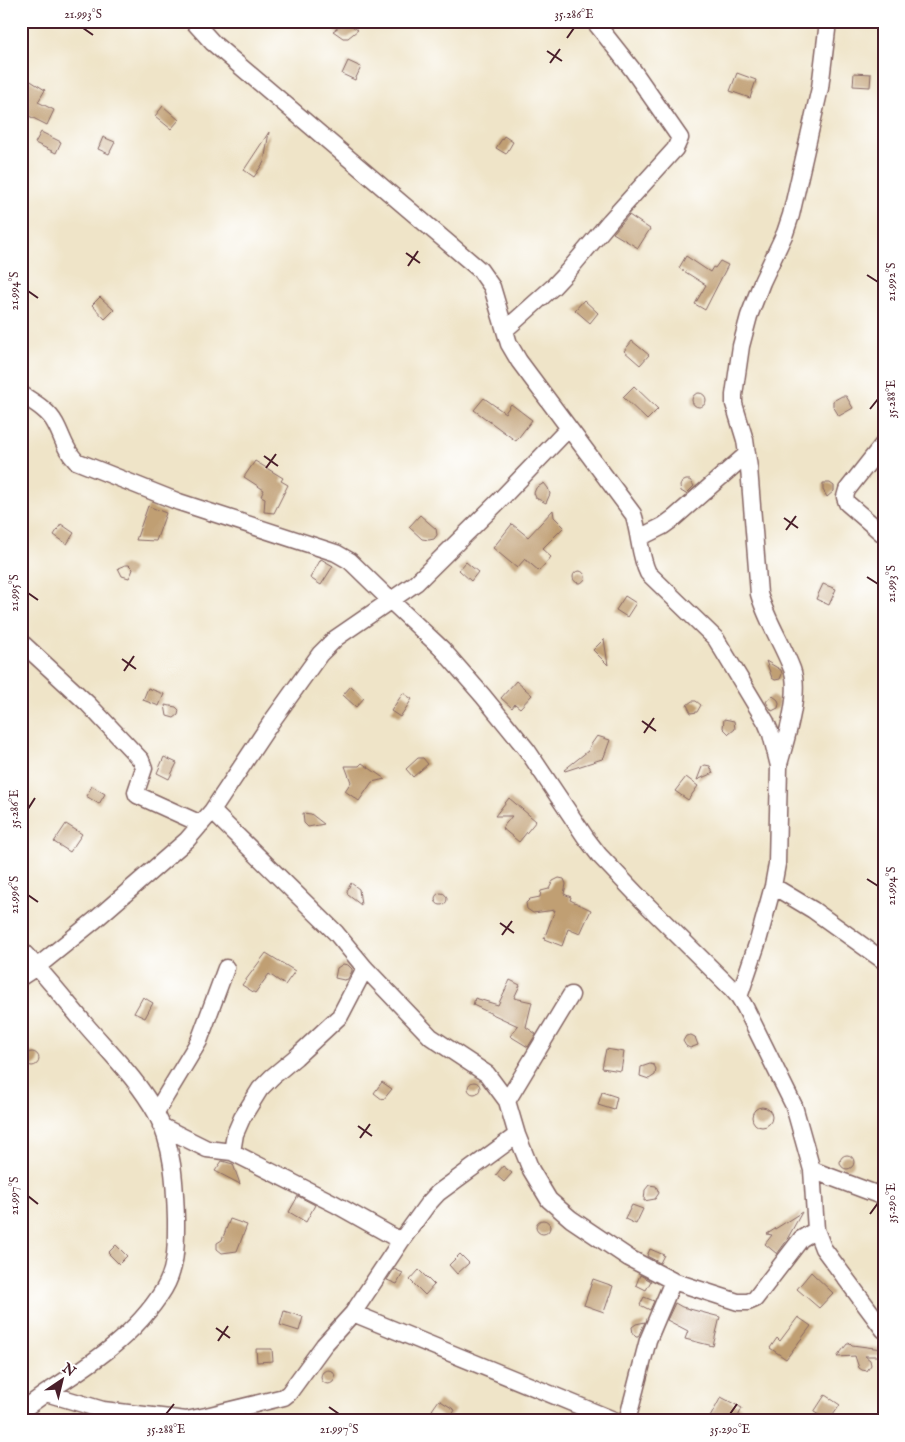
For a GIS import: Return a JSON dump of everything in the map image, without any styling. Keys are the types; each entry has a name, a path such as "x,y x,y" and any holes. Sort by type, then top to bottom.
{"street":[{"path":"193,21 213,43 480,270 492,287 509,344 519,361 633,514 644,564 648,573 716,639 766,722 779,766"},
{"path":"505,330 568,272 610,221 679,144 680,138 632,68 594,21"},
{"path":"739,997 758,941 777,864 779,766 791,715 795,685 793,670 763,609 747,454 745,440 734,404 741,346 749,316 791,215 820,88 827,30"},
{"path":"21,394 42,408 54,421 69,453 76,461 179,502 350,560 442,649 527,750 599,855 739,997 794,1106 812,1170 816,1230 823,1248 884,1330"},
{"path":"21,977 38,966 95,920 187,840 212,811 272,721 320,654 336,638 416,583 570,428"},
{"path":"884,443 847,490 845,498 847,503 884,535"},
{"path":"639,538 674,518 747,454"},
{"path":"21,642 88,704 141,760 144,768 136,792 137,795 201,824"},
{"path":"212,811 336,933 431,1037 487,1074 507,1101 517,1135 531,1170 549,1200 571,1219 629,1258 672,1281 738,1302 748,1302 755,1299 801,1239 816,1230"},
{"path":"773,886 813,910 884,961"},
{"path":"21,950 38,966 60,996 135,1082 159,1119 170,1156 175,1187 176,1240 174,1270 164,1289 141,1320 113,1347 21,1411"},
{"path":"159,1119 198,1041 226,968"},
{"path":"232,1152 242,1118 260,1089 340,1016 366,968"},
{"path":"507,1101 571,995"},
{"path":"159,1119 207,1149 232,1152 335,1204 401,1241"},
{"path":"46,1393 103,1410 160,1419 186,1420 276,1400 284,1396 289,1393 324,1345 353,1313 427,1205 438,1193 517,1135"},
{"path":"812,1170 884,1197"},
{"path":"627,1421 648,1340 672,1281"},
{"path":"353,1313 616,1421"}],"building":[{"path":"345,23 358,30 348,38 343,38 333,31"},
{"path":"348,61 361,67 355,80 342,74"},
{"path":"737,73 756,80 750,98 730,91"},
{"path":"854,73 871,74 870,87 853,86"},
{"path":"21,75 45,90 38,102 54,110 47,125 21,112"},
{"path":"163,106 179,120 171,129 155,116"},
{"path":"41,132 61,142 56,153 35,143"},
{"path":"269,132 264,162 254,177 244,170"},
{"path":"504,136 513,142 506,154 496,148"},
{"path":"103,137 115,142 109,154 98,149"},
{"path":"629,215 650,229 638,248 613,233"},
{"path":"686,256 710,272 720,261 728,265 705,310 695,304 706,285 679,268"},
{"path":"100,297 114,310 105,319 92,305"},
{"path":"584,300 598,313 590,323 575,310"},
{"path":"632,341 649,355 640,365 624,351"},
{"path":"634,386 658,409 647,420 623,397"},
{"path":"699,393 704,395 706,400 704,405 699,407 694,405 692,400 694,395"},
{"path":"846,396 853,408 839,416 833,406 833,401"},
{"path":"484,398 505,413 511,404 532,420 516,441 474,410"},
{"path":"255,461 283,478 281,481 288,485 274,513 264,512 265,498 261,496 264,490 244,477"},
{"path":"686,480 690,480 694,486 686,494 681,491 680,486"},
{"path":"544,483 550,494 546,503 536,498 534,493 536,488"},
{"path":"823,483 830,483 834,486 834,491 827,497 823,490"},
{"path":"148,506 166,513 156,541 136,540"},
{"path":"553,510 554,517 564,527 542,549 551,557 539,571 525,559 517,568 493,548 512,524 528,537"},
{"path":"420,515 436,529 437,535 434,539 422,539 409,527"},
{"path":"61,524 74,533 67,544 54,535"},
{"path":"321,559 333,566 321,585 310,578"},
{"path":"466,562 478,572 471,581 459,570"},
{"path":"129,565 133,569 129,578 122,576 118,568"},
{"path":"577,571 581,571 585,577 581,583 577,583 573,579 573,575"},
{"path":"823,584 836,589 829,605 816,599"},
{"path":"625,596 636,603 627,617 616,610"},
{"path":"604,639 608,665 593,650"},
{"path":"766,661 781,670 780,679 775,680 772,678"},
{"path":"516,681 532,695 520,708 515,704 512,708 501,698"},
{"path":"351,686 364,698 356,707 343,695"},
{"path":"148,688 164,694 159,706 143,700"},
{"path":"403,693 412,699 400,717 391,711"},
{"path":"773,696 778,700 779,704 778,708 772,711 766,702"},
{"path":"692,701 696,701 701,705 697,712 691,713 687,705"},
{"path":"165,705 176,707 179,710 178,715 174,718 167,716"},
{"path":"724,719 734,721 735,729 729,734 723,728"},
{"path":"597,736 610,740 604,757 565,771 588,751"},
{"path":"164,757 177,763 169,779 157,773"},
{"path":"418,758 423,758 428,764 413,777 406,769"},
{"path":"362,763 385,779 372,782 359,801 345,791 351,782 345,766 359,766"},
{"path":"705,765 710,766 713,773 697,780 702,767"},
{"path":"686,777 698,786 688,800 675,791"},
{"path":"92,786 105,794 99,804 86,796"},
{"path":"509,798 536,821 519,842 502,828 512,816 495,816"},
{"path":"303,813 311,814 324,824 308,827 304,823"},
{"path":"66,824 82,834 70,852 54,842"},
{"path":"559,878 564,879 566,884 564,894 571,897 570,900 591,910 580,934 568,929 562,946 544,939 555,910 533,913 527,909 526,903 530,899 540,897 541,891 549,889 553,881"},
{"path":"351,883 359,889 361,905 348,895 347,891"},
{"path":"439,893 443,893 447,899 443,905 439,905 435,901 435,897"},
{"path":"266,953 295,971 285,985 269,974 255,993 242,985"},
{"path":"343,964 348,965 352,969 348,979 335,978 337,968"},
{"path":"510,980 520,985 514,998 532,1002 526,1027 536,1034 528,1047 510,1036 518,1026 473,1005 475,998 498,1005"},
{"path":"143,997 153,1003 145,1018 134,1013"},
{"path":"691,1035 695,1037 698,1045 690,1048 683,1041 686,1036"},
{"path":"606,1049 624,1052 621,1071 602,1068"},
{"path":"32,1052 37,1054 39,1059 37,1064 32,1066 27,1064 25,1059 27,1054"},
{"path":"650,1064 654,1065 656,1069 655,1075 649,1079 640,1076 641,1067"},
{"path":"382,1082 392,1089 383,1100 374,1093"},
{"path":"472,1082 476,1082 480,1088 476,1094 472,1094 468,1090 468,1086"},
{"path":"602,1092 617,1097 614,1110 598,1105"},
{"path":"762,1107 769,1110 772,1117 769,1124 762,1127 755,1124 752,1117 755,1110"},
{"path":"844,1155 850,1155 854,1162 850,1169 844,1169 840,1165 840,1159"},
{"path":"222,1161 233,1164 240,1184 215,1171"},
{"path":"503,1166 512,1173 504,1182 496,1175"},
{"path":"649,1185 656,1186 659,1193 655,1199 644,1201 645,1190"},
{"path":"298,1196 315,1205 306,1222 289,1212"},
{"path":"632,1205 643,1209 636,1224 625,1219"},
{"path":"802,1212 777,1254 765,1244 772,1235 767,1234"},
{"path":"230,1219 247,1225 237,1251 222,1253 217,1249 217,1243 222,1240"},
{"path":"543,1220 548,1222 550,1227 548,1232 543,1234 538,1232 536,1227 538,1222"},
{"path":"116,1245 127,1256 119,1264 108,1253"},
{"path":"650,1249 664,1255 660,1263 647,1256"},
{"path":"460,1254 469,1263 457,1274 449,1265"},
{"path":"394,1269 403,1273 397,1284 387,1280"},
{"path":"419,1270 434,1285 425,1295 410,1280"},
{"path":"811,1272 833,1293 819,1308 797,1289"},
{"path":"640,1275 651,1281 646,1290 636,1285"},
{"path":"593,1279 613,1286 604,1312 584,1305"},
{"path":"644,1297 654,1301 650,1310 640,1305"},
{"path":"675,1303 682,1307 720,1317 713,1346 685,1339 688,1331 667,1320"},
{"path":"284,1311 303,1317 299,1331 280,1325"},
{"path":"798,1317 811,1326 786,1359 770,1348 777,1338 780,1341"},
{"path":"645,1322 638,1337 636,1337 633,1334 632,1327"},
{"path":"849,1342 852,1345 882,1349 882,1356 865,1356 870,1360 871,1365 867,1371 862,1370 859,1368 855,1356 837,1357 847,1344 850,1344"},
{"path":"256,1349 272,1349 273,1361 257,1362"},
{"path":"328,1370 333,1372 335,1377 333,1382 328,1384 323,1382 321,1377 323,1372"},
{"path":"825,1395 840,1405 829,1421 814,1412"},
{"path":"721,1397 742,1408 736,1421 708,1421"},
{"path":"439,1400 455,1410 449,1421 432,1410"}]}
